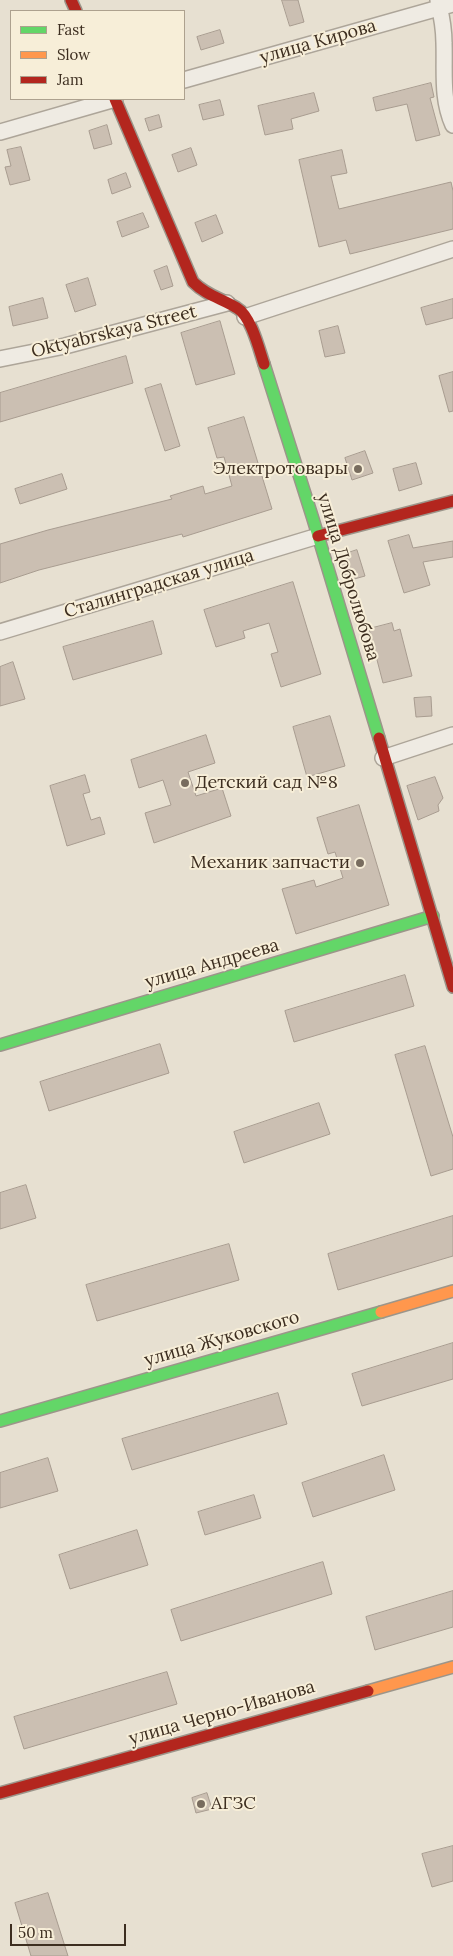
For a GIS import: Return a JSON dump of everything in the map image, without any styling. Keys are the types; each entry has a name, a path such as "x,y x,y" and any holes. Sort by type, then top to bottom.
{"street":[{"name":"улица Кирова","path":"185,80 444,4"},
{"path":"444,4 443,82 448,113 453,124"},
{"path":"0,132 112,100"},
{"name":"улица Добролюбова","path":"115,100 193,282 203,292 238,308 253,331 318,536 453,987"},
{"path":"245,318 453,249"},
{"name":"Oktyabrskaya Street","path":"0,359 65,346 227,303"},
{"path":"318,536 453,501"},
{"name":"Сталинградская улица","path":"0,632 318,536"},
{"path":"383,758 453,735"},
{"name":"улица Андреева","path":"0,1045 433,916"},
{"name":"улица Жуковского","path":"0,1421 453,1291"},
{"name":"улица Черно-Иванова","path":"0,1793 453,1667"}],"building":[{"path":"282,0 298,0 304,22 290,26"},
{"path":"220,30 224,43 201,50 197,37"},
{"path":"431,83 434,97 430,98 440,135 416,141 407,104 376,111 373,98"},
{"path":"314,93 319,111 291,119 293,129 265,135 258,106"},
{"path":"220,100 224,115 203,120 199,105"},
{"path":"159,115 162,127 149,131 145,119"},
{"path":"107,125 112,144 94,149 89,131"},
{"path":"21,147 30,180 10,185 5,167 11,166 7,150"},
{"path":"191,148 197,165 178,172 172,155"},
{"path":"342,150 347,173 331,176 339,209 451,182 453,191 453,229 350,254 346,240 319,247 299,160"},
{"path":"126,173 131,187 112,194 108,180"},
{"path":"143,213 149,227 122,237 117,222"},
{"path":"216,215 223,233 202,242 195,223"},
{"path":"167,266 173,286 161,290 154,271"},
{"path":"88,278 96,305 75,312 66,285"},
{"path":"43,298 48,318 13,326 9,307"},
{"path":"453,299 453,318 426,325 421,308"},
{"path":"220,321 235,374 196,385 181,333"},
{"path":"338,326 345,353 325,357 319,331"},
{"path":"126,356 133,383 0,422 0,393"},
{"path":"453,372 453,411 449,412 439,376"},
{"path":"161,384 180,446 165,451 145,389"},
{"path":"244,417 272,509 183,537 182,534 39,570 0,583 0,544 172,499 170,496 203,486 205,494 232,486 224,457 217,458 208,428"},
{"path":"365,451 373,473 352,480 345,458"},
{"path":"416,463 422,484 399,491 393,469"},
{"path":"62,474 67,489 20,504 15,489"},
{"path":"409,535 413,548 453,541 453,557 423,562 430,585 404,593 388,541"},
{"path":"357,550 365,576 347,581 339,556"},
{"path":"293,582 321,674 281,687 271,654 278,652 269,623 243,631 245,638 216,647 204,610"},
{"path":"153,621 162,654 73,680 63,647"},
{"path":"392,623 394,631 400,629 412,676 383,683 369,629"},
{"path":"13,662 25,699 0,706 0,667"},
{"path":"431,697 432,716 416,717 414,698"},
{"path":"330,716 345,766 307,777 293,727"},
{"path":"206,735 215,763 188,772 196,796 222,788 231,816 154,843 145,813 171,805 163,780 139,788 131,760"},
{"path":"85,775 90,792 83,794 91,820 100,817 105,834 67,846 50,786"},
{"path":"435,777 443,798 438,805 439,811 418,820 407,786"},
{"path":"359,805 389,905 296,934 282,889 314,880 316,887 343,878 335,852 328,854 317,818"},
{"path":"405,975 414,1006 294,1042 285,1011"},
{"path":"160,1044 169,1073 49,1111 40,1082"},
{"path":"425,1046 453,1137 453,1169 431,1176 395,1055"},
{"path":"319,1103 330,1134 244,1163 234,1132"},
{"path":"26,1185 36,1218 0,1229 0,1193"},
{"path":"453,1216 453,1256 338,1290 328,1254"},
{"path":"229,1244 239,1280 97,1321 86,1285"},
{"path":"453,1343 453,1379 362,1406 352,1374"},
{"path":"278,1393 287,1424 132,1470 122,1439"},
{"path":"384,1455 395,1490 313,1517 302,1483"},
{"path":"48,1458 58,1491 0,1508 0,1473"},
{"path":"254,1495 261,1518 205,1535 198,1512"},
{"path":"137,1530 148,1565 70,1589 59,1555"},
{"path":"323,1562 332,1594 181,1641 171,1610"},
{"path":"453,1591 453,1627 375,1650 366,1617"},
{"path":"167,1672 177,1704 24,1749 14,1717"},
{"path":"207,1793 212,1809 196,1813 192,1798"},
{"path":"453,1846 453,1881 432,1887 422,1854"},
{"path":"48,1893 68,1956 31,1956 15,1903"}],"traffic: fast":[{"path":"264,364 379,738"},
{"path":"0,1045 433,916"},
{"path":"0,1421 381,1312"}],"traffic: slow":[{"path":"381,1312 453,1291"},
{"path":"368,1691 453,1667"}],"traffic: jam":[{"path":"71,0 76,10"},
{"path":"115,100 193,282 204,291 242,312 254,333 264,364"},
{"path":"318,536 453,501"},
{"path":"379,738 453,987"},
{"path":"0,1793 368,1691"}],"place":[{"name":"Электротовары","path":"358,469"},
{"name":"Детский сад №8","path":"185,783"},
{"name":"Механик запчасти","path":"360,863"},
{"name":"АГЗС","path":"201,1804"}]}
